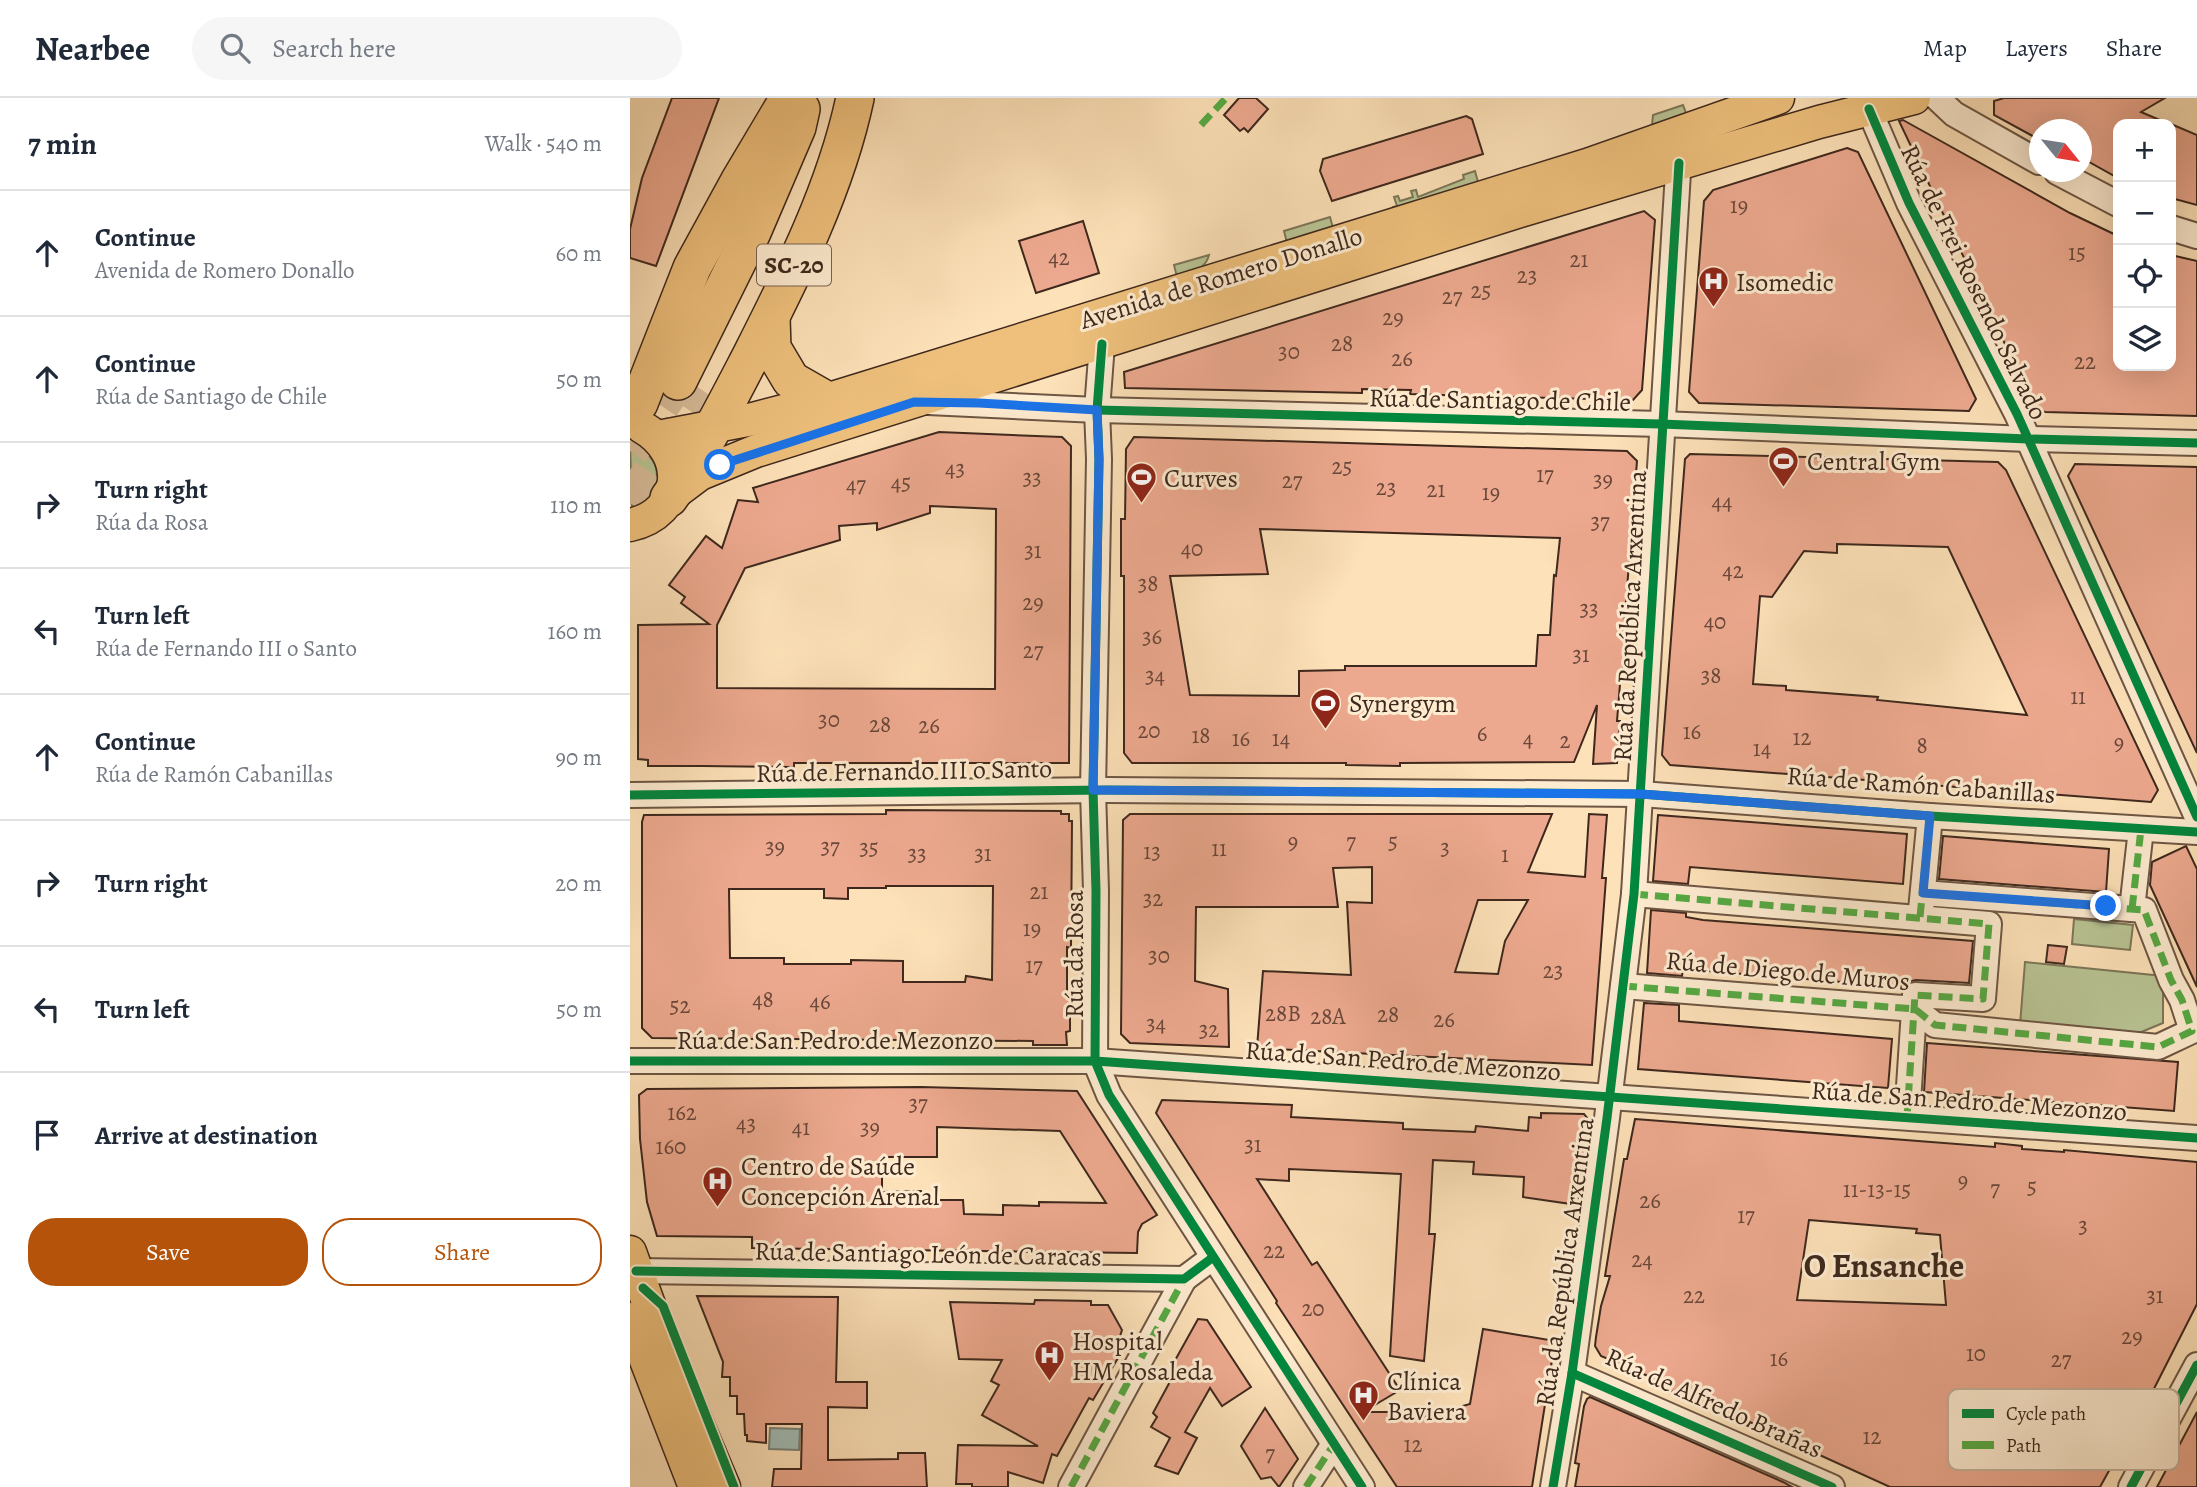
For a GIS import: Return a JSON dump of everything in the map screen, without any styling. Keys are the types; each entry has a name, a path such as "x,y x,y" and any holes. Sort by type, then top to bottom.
{"highway":[{"path":"639,426 639,402 692,268 789,98"},
{"name":"SC-20","path":"669,498 695,462 700,399 752,232 797,127 804,98"},
{"name":"SC-20","path":"700,399 779,246 817,155 835,98"},
{"name":"SC-20","path":"700,399 771,318 833,177 855,98"},
{"path":"771,318 772,348 791,380 826,400"}],"main road":[{"name":"Avenida de Romero Donallo","path":"639,426 700,399 753,419 826,400 1587,164 1780,98"},
{"name":"Avenida de Romero Donallo","path":"669,498 700,474 720,465 914,402 1867,104 1914,98"},
{"path":"639,426 668,450 674,465 674,482 669,498"},
{"name":"SC-20","path":"634,532 658,513 669,498"},
{"path":"633,1261 661,1338 724,1487"},
{"path":"630,1319 695,1487"}],"street":[{"name":"Avenida de Romero Donallo","path":"1679,163 1679,156 1686,143 1770,116 1780,98"},
{"path":"1937,98 1954,114 2029,156"},
{"name":"Rúa de Frei Rosendo Salvado","path":"1867,104 1909,203 2028,439 2197,817"},
{"name":"Rúa da República Arxentina","path":"1553,1487 1572,1373 1610,1097 1634,894 1679,163"},
{"path":"2076,182 2113,201"},
{"path":"2176,230 2197,236"},
{"name":"Rúa da Rosa","path":"1102,344 1097,410 1099,459 1093,790 1096,891 1095,1061 1109,1095 1362,1487"},
{"name":"Rúa de Santiago de Chile","path":"914,402 1097,410 1661,424 2197,443"},
{"name":"Rúa de Fernando III o Santo","path":"630,795 1093,790 1641,794"},
{"name":"Rúa de Ramón Cabanillas","path":"1641,794 1930,816 2197,832"},
{"path":"1921,905 1930,816"},
{"path":"2132,909 2141,829"},
{"path":"1634,894 2144,910 2171,980 2190,1013"},
{"path":"1907,1117 1916,995 1983,999 1989,924 1921,905"},
{"name":"Rúa de Diego de Muros","path":"1623,986 1915,1009 1935,1025 2158,1047 2190,1013"},
{"name":"Rúa de San Pedro de Mezonzo","path":"630,1061 1095,1061 2197,1138"},
{"path":"1072,1487 1184,1279 1212,1258"},
{"name":"Rúa de Santiago León de Caracas","path":"633,1261 1184,1279"},
{"path":"2179,1398 2197,1365"},
{"name":"Rúa de Alfredo Brañas","path":"1572,1373 1832,1487"},
{"path":"1306,1487 1334,1444"},
{"path":"2130,1487 2139,1470"}],"green space":[{"path":"1683,105 1686,113 1652,125 1653,115"},
{"path":"1475,171 1478,182 1394,210 1393,207 1397,206 1394,197 1398,196 1400,201 1413,197 1411,191 1416,190 1418,197 1464,179 1463,175"},
{"path":"1330,217 1333,228 1287,243 1284,231"},
{"path":"1209,255 1201,268 1177,277 1174,265"},
{"path":"630,445 650,457 657,474 651,492 632,506"},
{"path":"2074,919 2133,925 2130,950 2072,944"},
{"path":"2025,962 2163,976 2163,1023 2139,1033 2020,1025"}],"water":[{"path":"770,1428 800,1429 799,1450 769,1449"}],"building":[{"path":"672,98 719,98 656,266 630,258 630,229 642,178"},
{"path":"1239,98 1256,98 1268,109 1248,132 1244,128 1240,131 1224,115"},
{"path":"2004,98 2165,98 2141,112 2157,119 2113,119 2113,175 2092,164 2092,119 2029,119 2029,134 1994,115 1994,101"},
{"path":"1466,116 1472,119 1483,154 1332,201 1320,171 1323,159"},
{"path":"1903,120 2070,213 2113,234 2113,371 2176,371 2176,256 2197,261 2197,416 2045,412 2034,405 1899,121"},
{"path":"2176,126 2197,135 2197,205 2176,199"},
{"path":"1847,148 1858,152 1976,399 1969,411 1699,403 1689,392 1704,201 1713,190"},
{"path":"1644,211 1655,220 1642,390 1633,400 1410,394 1411,390 1362,389 1362,393 1125,388 1124,372"},
{"path":"1083,221 1099,273 1036,293 1019,241"},
{"path":"939,432 1062,437 1071,446 1069,763 648,766 648,760 638,759 638,625 709,624 681,603 685,597 669,585 706,536 722,548 738,500 758,502 753,488","holes":["930,506 996,509 995,689 717,688 717,625 745,568 840,540 839,526 877,523 877,530 930,513"]},
{"path":"1134,437 1627,451 1637,461 1623,640 1623,672 1617,721 1620,721 1617,763 1593,764 1597,705 1574,762 1400,763 1400,766 1346,763 1132,763 1124,753 1124,576 1121,576 1121,519 1125,519 1126,449","holes":["1260,529 1560,538 1556,576 1554,575 1550,635 1538,635 1536,666 1345,666 1345,670 1299,671 1299,696 1190,695 1170,576 1268,574"]},
{"path":"1690,454 1998,462 2006,470 2158,790 2151,802 1670,765 1662,755 1685,459","holes":["1837,544 1948,547 2027,715 1877,700 1878,697 1786,690 1786,686 1753,684 1760,596 1772,597 1804,551 1837,553"]},
{"path":"2075,464 2197,467 2197,753 2068,476"},
{"path":"886,810 1061,811 1061,814 1069,814 1069,821 1072,821 1071,948 1067,947 1070,1031 1066,1032 1067,1045 1033,1045 1033,1041 652,1038 642,1028 644,815 886,814","holes":["993,886 992,980 966,976 965,982 903,982 903,961 851,960 851,964 784,964 784,958 730,958 729,889 824,889 824,898 848,899 848,888"]},
{"path":"1130,814 1552,814 1528,872 1585,877 1589,814 1607,815 1602,878 1606,878 1592,1065 1257,1048 1263,971 1351,975 1347,902 1372,903 1372,867 1333,868 1338,907 1196,907 1195,981 1228,989 1229,1047 1130,1043 1121,1034 1123,820","holes":["1478,900 1528,900 1505,941 1498,974 1455,972"]},
{"path":"1658,815 1907,834 1903,884 1690,867 1688,884 1653,881"},
{"path":"1943,836 2109,849 2106,892 1939,879"},
{"path":"2186,846 2197,869 2197,987 2150,885 2152,862"},
{"path":"1651,910 1686,913 1686,917 1703,920 1973,941 1969,983 1916,980 1903,987 1683,969 1682,976 1647,973"},
{"path":"2048,945 2067,947 2064,964 2046,962"},
{"path":"1644,1003 1679,1005 1679,1021 1892,1039 1888,1088 1638,1069"},
{"path":"1927,1043 2178,1062 2174,1111 1924,1092"},
{"path":"921,1087 1077,1091 1157,1215 1142,1224 1138,1232 1137,1253 752,1248 752,1237 657,1236 647,1202 640,1139 639,1095 647,1089","holes":["937,1127 1060,1131 1106,1203 1039,1202 1039,1206 1003,1205 1003,1215 964,1214 963,1200 924,1200 921,1191 882,1192 882,1157 937,1157"]},
{"path":"1162,1100 1292,1105 1291,1117 1403,1123 1403,1129 1475,1132 1476,1126 1528,1131 1529,1117 1541,1118 1541,1113 1584,1114 1591,1123 1578,1205 1523,1197 1524,1177 1473,1174 1474,1162 1433,1160 1429,1234 1435,1234 1424,1361 1390,1356 1401,1174 1289,1169 1289,1181 1257,1179 1312,1265 1317,1262 1400,1390 1363,1412 1403,1412 1409,1421 1470,1404 1483,1329 1555,1341 1532,1487 1397,1487 1156,1113"},
{"path":"1635,1119 1995,1147 1995,1143 2022,1146 2022,1149 2064,1150 2197,1162 2197,1304 2154,1389 1948,1389 1948,1470 2109,1470 2100,1487 1890,1487 1787,1443 1785,1439 1750,1422 1748,1426 1669,1390 1669,1385 1601,1356 1595,1346 1596,1337 1610,1276 1605,1276 1624,1159 1627,1159","holes":["1809,1220 1917,1229 1916,1233 1940,1235 1946,1305 1797,1300"]},
{"path":"697,1296 838,1297 836,1382 867,1382 867,1408 828,1407 828,1460 898,1459 898,1453 925,1453 927,1487 772,1487 774,1469 801,1469 802,1424 766,1424 766,1443 747,1441 744,1414 737,1414 737,1396 730,1396 730,1377 722,1377 723,1362"},
{"name":"Hospital HM Rosaleda","path":"1035,1300 1091,1301 1091,1305 1108,1305 1122,1330 1120,1336 1124,1338 1117,1350 1121,1353 1093,1400 1089,1398 1057,1456 1052,1454 1043,1483 1008,1472 1008,1487 956,1484 958,1445 1038,1446 982,1415 999,1385 991,1381 1002,1360 959,1359 950,1302 1034,1304"},
{"path":"1198,1319 1207,1320 1251,1387 1222,1406 1210,1388 1185,1432 1197,1438 1178,1474 1155,1466 1170,1438 1151,1427 1157,1417 1153,1413 1173,1376 1168,1373"},
{"path":"1590,1397 1792,1487 1575,1487 1579,1464 1575,1463 1584,1406"},
{"path":"1265,1408 1298,1459 1279,1487 1271,1477 1261,1479 1241,1446"},
{"path":"2197,1412 2197,1487 2157,1487 2166,1470 2179,1470 2179,1446"}],"tunnel":[{"path":"630,451 678,381"},
{"path":"630,503 705,392"}],"marked path":[{"path":"1201,125 1226,98"},
{"path":"1920,917 1930,816"},
{"path":"2132,909 2141,829"},
{"path":"1623,986 1915,1009 1935,1025 2158,1047 2192,1031 2182,1000 2171,980 2144,910 1923,893"},
{"path":"1634,894 1989,924 1983,999 1915,995 1907,1117"},
{"path":"1071,1487 1184,1279"},
{"path":"1306,1487 1334,1444"}],"cycle path":[{"path":"1869,109 1909,203 2017,414 2197,817"},
{"path":"1553,1487 1572,1373 1607,1118 1634,894 1679,163"},
{"path":"1102,344 1097,410 1099,459 1093,790 1096,891 1095,1061 1109,1095 1362,1487"},
{"path":"1097,410 1661,424 2197,443"},
{"path":"630,795 1108,790 1641,794 1930,816 2197,832"},
{"path":"630,1061 1095,1061 2197,1138"},
{"path":"636,1271 1184,1279 1212,1258"},
{"path":"643,1288 663,1306 734,1487"},
{"path":"2179,1398 2197,1365"},
{"path":"1572,1373 1832,1487"},
{"path":"2131,1487 2140,1470"}],"place":[{"name":"Isomedic","path":"1713,309"},
{"name":"Central Gym","path":"1784,488"},
{"name":"Curves","path":"1141,505"},
{"name":"Synergym","path":"1326,730"},
{"name":"Centro de Saúde Concepción Arenal","path":"718,1208"},
{"name":"Hospital HM Rosaleda","path":"1049,1383"},
{"name":"Clínica Baviera","path":"1364,1423"}],"district":[{"name":"O Ensanche","path":"1884,1265"}],"route":[{"path":"720,465 756,451 914,402 1097,410 1099,459 1093,790 1641,794 1930,816 1923,893 2106,906"}]}
